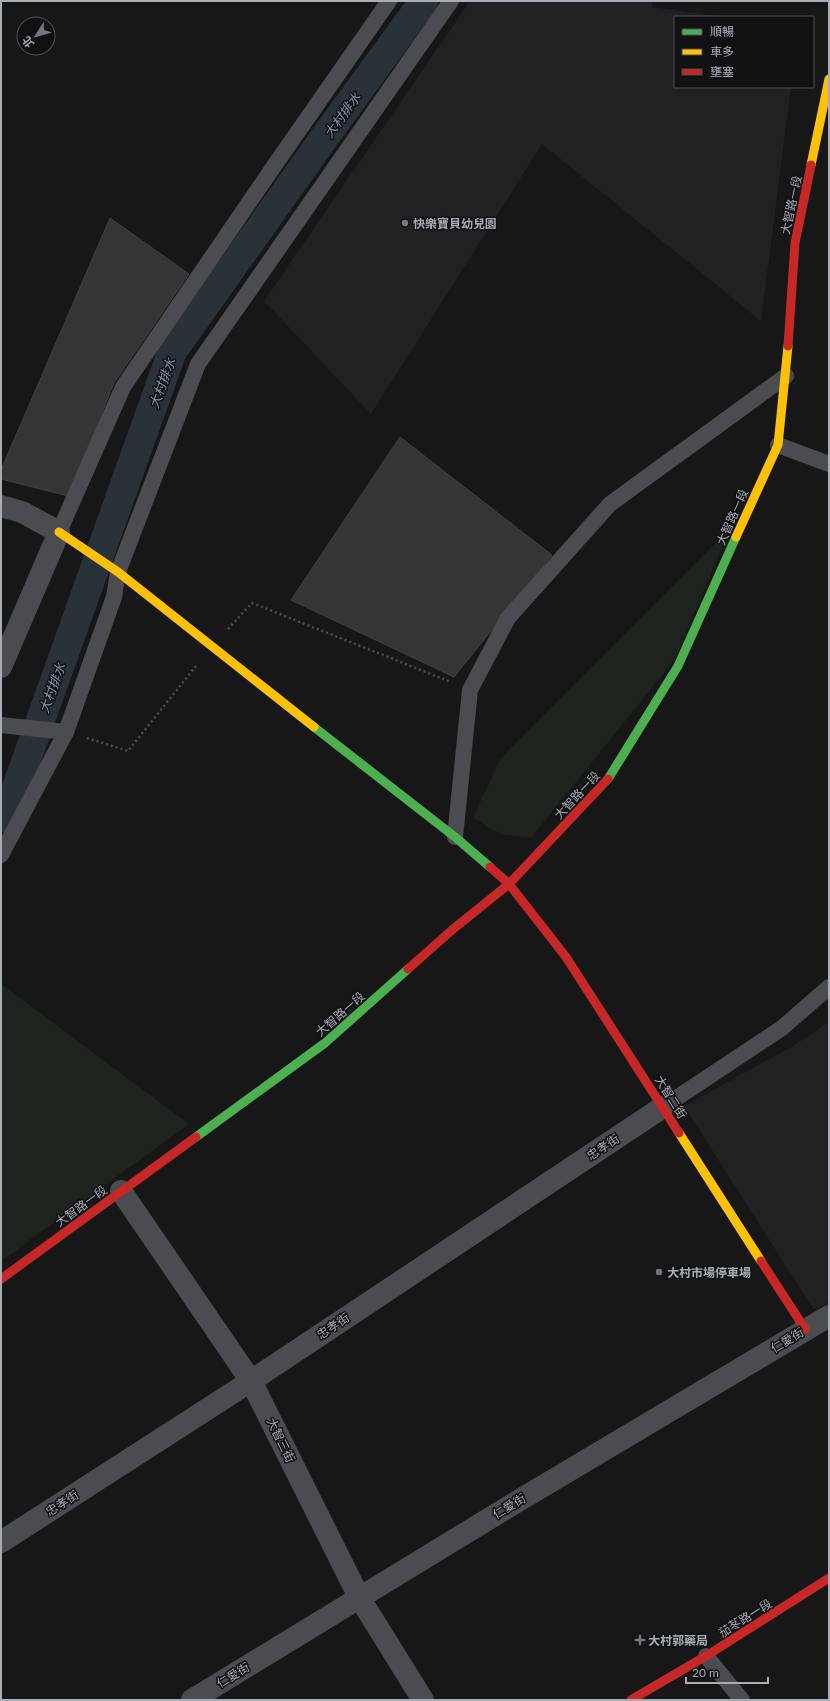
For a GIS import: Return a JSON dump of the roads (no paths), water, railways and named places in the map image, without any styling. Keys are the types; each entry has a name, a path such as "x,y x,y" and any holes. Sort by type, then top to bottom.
{"street":[{"name":"大智路一段","path":"1,1279 325,1043 452,930 509,884 607,781 678,666 778,445 786,376 795,243 829,79"},
{"path":"1,506 22,512 59,532 1,667"},
{"name":"大智二街","path":"59,532 118,572 211,647 455,837 509,884 566,957 805,1329"},
{"name":"忠孝街","path":"1,1542 251,1381 663,1107"},
{"name":"大智三街","path":"121,1191 251,1381 359,1597 423,1700"},
{"name":"仁愛街","path":"192,1700 359,1597 829,1316"},
{"name":"茄苳路一段","path":"631,1700 706,1656 829,1578"}],"lane":[{"path":"59,532 123,387 389,1"},
{"path":"1,855 66,732 114,597 118,572 198,364 451,1"},
{"path":"455,837 470,690 508,618 610,504 786,376"},
{"path":"778,445 829,464"},
{"path":"1,725 66,732"},
{"path":"663,1107 782,1028 829,987"},
{"path":"706,1656 742,1700"}],"waterway":[{"name":"大村排水","path":"1,818 12,800 172,352 324,138 424,1"}],"place":[{"name":"快樂寶貝幼兒園","path":"405,223"},
{"name":"大村市場停車場","path":"659,1272"},
{"name":"大村郭藥局","path":"640,1640"}]}
